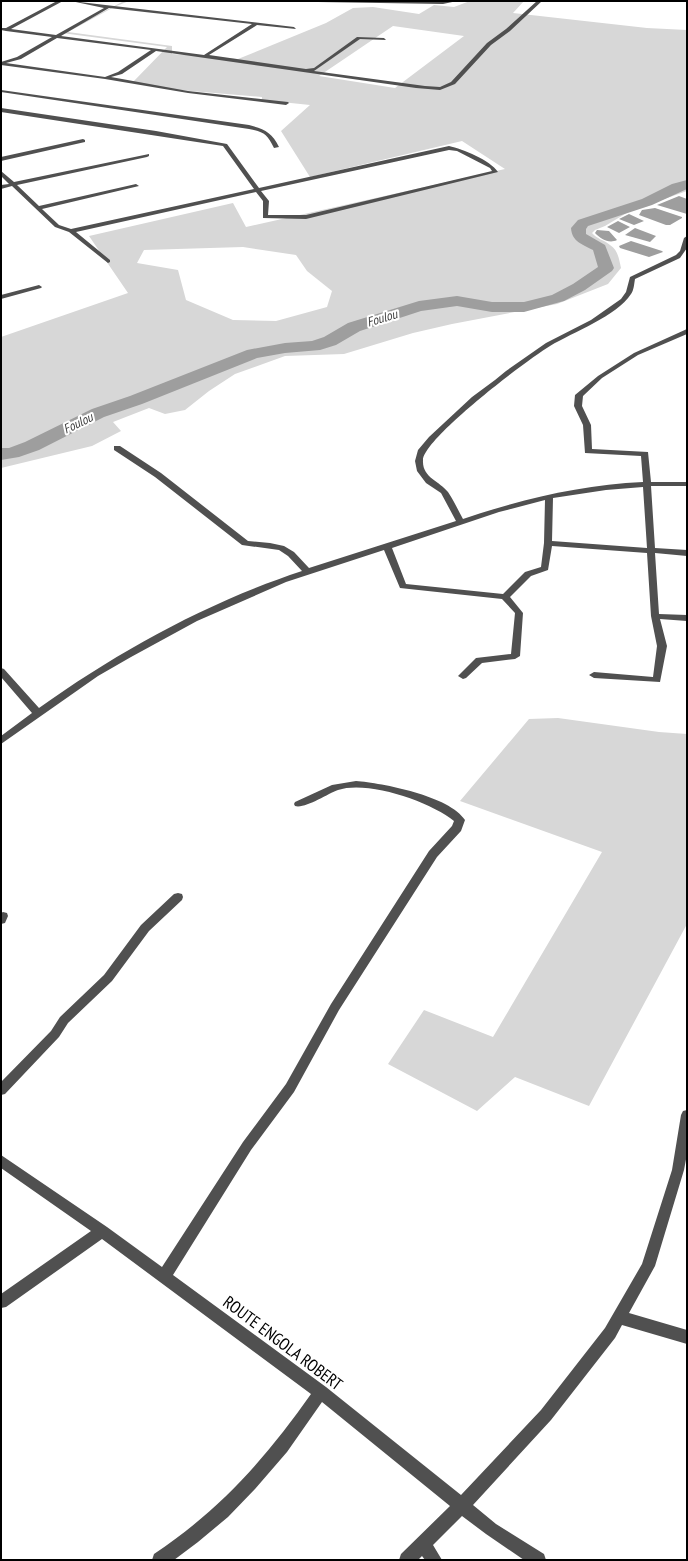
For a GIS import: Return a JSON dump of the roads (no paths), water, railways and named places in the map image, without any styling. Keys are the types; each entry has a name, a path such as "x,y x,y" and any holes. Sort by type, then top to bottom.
{"street":[{"path":"4,30 61,1"},
{"path":"73,1 108,7 163,12 294,28"},
{"path":"318,1 443,4 455,1"},
{"path":"4,30 205,56 416,87 440,88 450,86 461,76 489,44 508,30 540,1"},
{"path":"580,1 592,1"},
{"path":"1,63 12,61 108,7"},
{"path":"205,56 255,24"},
{"path":"304,70 315,69 359,38 384,39"},
{"path":"105,78 120,73 155,50"},
{"path":"1,63 188,92 286,103"},
{"path":"1,91 264,130 270,134 276,147"},
{"path":"1,110 135,129 224,144 229,148 234,158 257,189 266,201 266,217 306,217 495,172 492,167 459,150 449,148 257,189 71,231 57,226 1,173"},
{"path":"1,159 83,141"},
{"path":"1,186 147,155"},
{"path":"38,208 136,186"},
{"path":"71,231 108,261"},
{"path":"461,522 444,492 429,481 421,471 419,461 421,452 475,398 498,382 508,372 548,344 593,321 623,300 629,292 632,278 665,264 681,254 687,238"},
{"path":"1,297 39,287"},
{"path":"594,675 657,680 662,646 655,616 645,454 588,451 587,425 580,410 579,395 600,377 636,354 687,331"},
{"path":"117,448 158,475 245,543 255,545 270,544 281,547 291,553 307,572"},
{"path":"1,741 37,712 135,648 219,607 265,587 307,572 513,506 578,491 647,485 687,484"},
{"path":"505,597 528,574 545,568 548,543 548,498"},
{"path":"548,543 687,553"},
{"path":"387,546 403,586 505,597 519,613 515,656 479,660 463,676"},
{"path":"655,616 687,618"},
{"path":"1,671 37,712"},
{"path":"164,1278 247,1146 290,1088 335,1007 433,854 458,828 460,820 434,804 367,786 348,784 299,804"},
{"path":"1,1090 55,1034 64,1020 108,978 145,928 178,897"},
{"path":"407,1560 462,1505 546,1415 610,1333 648,1266 678,1170 687,1115"},
{"name":"ROUTE ENGOLA ROBERT","path":"1,1161 102,1231 321,1392 491,1529 530,1558"},
{"path":"1,1302 102,1231"},
{"path":"618,1317 687,1337"},
{"path":"160,1560 184,1545 227,1507 277,1453 321,1392"},
{"path":"424,1543 434,1560"}],"waterway":[{"name":"Foulou","path":"1,454 12,453 32,446 98,413 136,400 253,354 285,348 314,346 330,341 354,327 419,306 457,301 492,307 524,307 558,298 579,287 606,268 600,248 579,236 578,228 583,223 647,202 677,187 687,184"}]}
